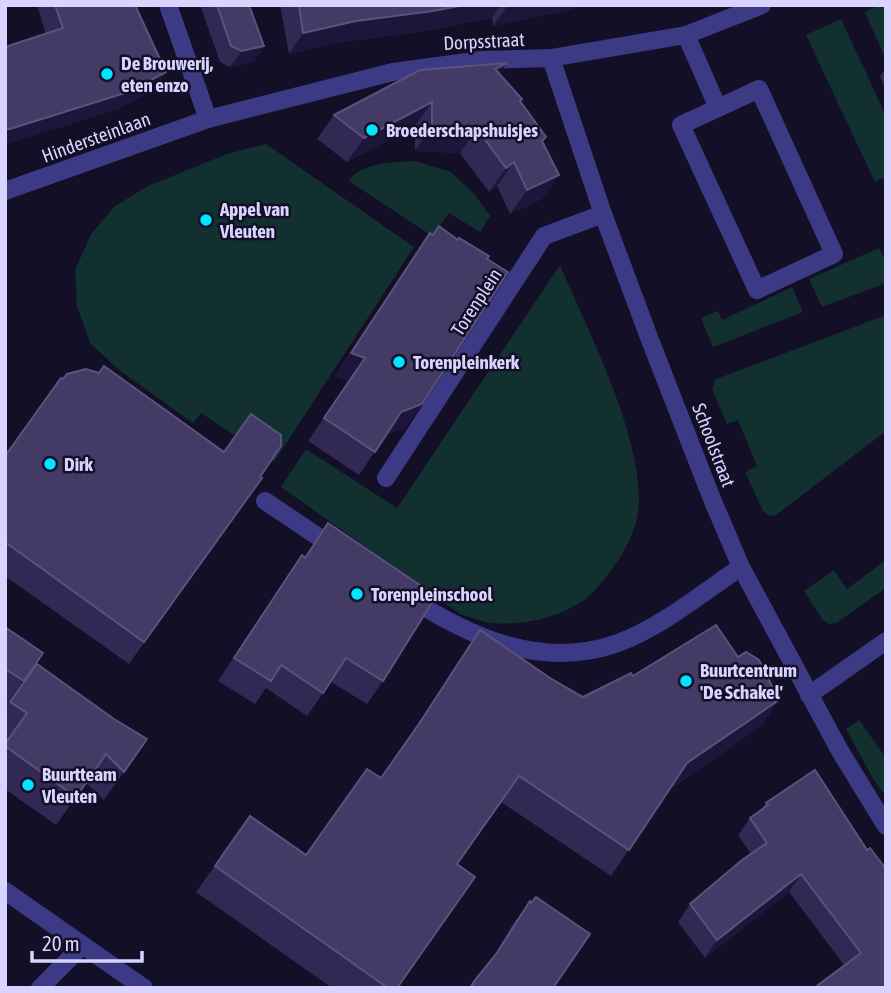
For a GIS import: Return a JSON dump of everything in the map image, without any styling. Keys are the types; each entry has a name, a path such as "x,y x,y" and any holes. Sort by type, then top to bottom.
{"street":[{"path":"168,5 208,119"},
{"name":"Dorpsstraat","path":"208,119 393,72 482,60 551,58 686,35 762,5"},
{"path":"686,35 718,108"},
{"name":"Schoolstraat","path":"551,58 603,214 712,499 741,567 840,751 886,826"},
{"path":"759,89 834,254 757,290 681,125 718,108 759,89"},
{"name":"Hindersteinlaan","path":"8,194 208,119"},
{"name":"Torenplein","path":"386,478 544,236 603,214"},
{"path":"265,501 351,558"},
{"path":"393,586 444,621 510,648 547,653 586,652 619,643 651,627 741,567"},
{"path":"809,695 886,641"},
{"path":"5,891 144,988"},
{"path":"40,988 83,945"}],"green space":[{"path":"879,5 886,5 886,60 865,12"},
{"path":"841,19 886,116 886,177 875,182 806,35"},
{"path":"266,144 414,247 274,462 201,413 193,423 119,370 90,343 77,306 75,270 91,234 115,206 148,186 227,154"},
{"path":"415,161 451,172 475,195 490,216 480,232 449,213 432,236 349,181 361,170 370,167"},
{"path":"879,248 886,261 886,283 822,307 809,279"},
{"path":"560,265 598,350 622,413 637,473 638,514 630,538 618,560 595,590 574,607 533,621 505,624 487,622 460,614 281,487 306,449 397,508"},
{"path":"792,287 803,312 713,347 701,318 718,311 722,320"},
{"path":"886,315 886,431 776,515 769,516 763,511 745,472 757,466 738,420 727,424 712,389 716,379"},
{"path":"886,560 886,588 836,623 829,624 822,619 804,591 834,570 847,589"},
{"path":"859,720 886,758 886,797 846,729"}],"building":[{"path":"55,5 135,5 166,72 128,92 5,129 5,47 63,28"},
{"path":"217,5 249,5 264,46 242,51 231,46"},
{"path":"299,5 464,5 356,21 303,33"},
{"path":"507,63 495,69 522,99 520,101 546,137 542,141 559,175 527,190 514,162 506,168 477,129 432,127 432,102 364,138 334,115 420,70"},
{"name":"Torenpleinkerk","path":"439,226 458,240 459,238 489,256 487,259 508,272 422,404 401,412 375,452 324,418 365,358 351,353 430,233 433,235"},
{"path":"104,366 224,452 251,414 281,435 281,446 260,477 262,478 144,642 5,542 5,456 61,378 86,369 99,373"},
{"path":"328,523 436,596 383,681 346,658 323,693 281,665 271,681 234,658 302,555 305,558"},
{"path":"716,625 738,657 746,652 759,660 779,700 687,763 629,850 519,776 457,864 475,877 397,988 388,988 215,866 250,816 306,855 367,769 381,778 480,630 583,697 631,673 633,676"},
{"path":"5,627 43,653 24,681 5,669"},
{"path":"37,664 147,739 124,772 106,754 76,797 5,746 27,713 10,702"},
{"path":"815,770 867,850 870,848 886,869 886,988 814,988 861,953 801,874 717,940 690,904 742,860 767,843 750,818 768,805 766,803"},
{"path":"536,897 590,934 553,988 470,988 497,953 530,901 531,903"}],"place":[{"name":"De Brouwerij, eten enzo","path":"107,74"},
{"name":"Broederschapshuisjes","path":"372,130"},
{"name":"Appel van Vleuten","path":"206,220"},
{"name":"Torenpleinkerk","path":"399,362"},
{"name":"Dirk","path":"50,464"},
{"name":"Torenpleinschool","path":"357,594"},
{"name":"Buurtcentrum 'De Schakel'","path":"686,681"},
{"name":"Buurtteam Vleuten","path":"28,785"}]}
